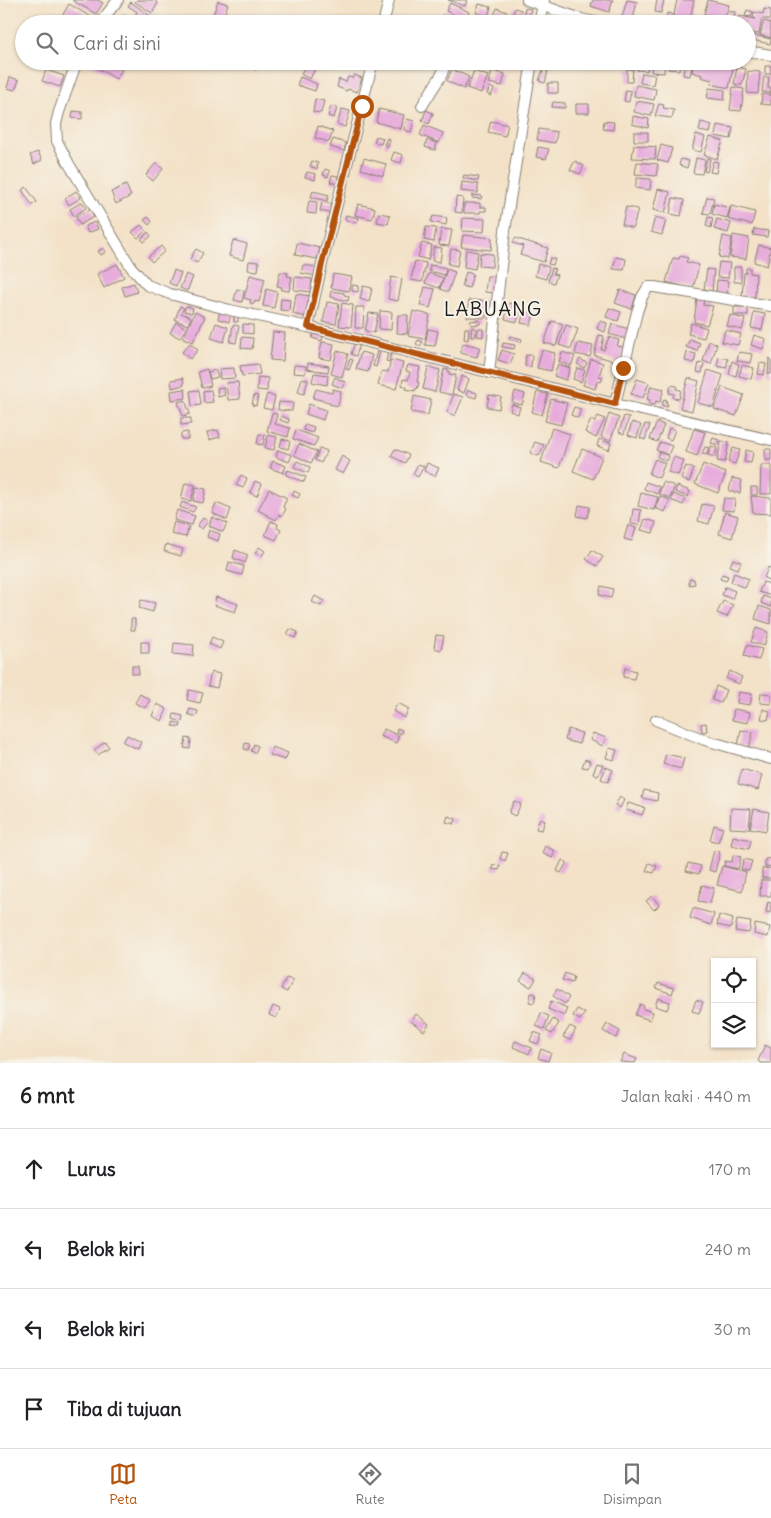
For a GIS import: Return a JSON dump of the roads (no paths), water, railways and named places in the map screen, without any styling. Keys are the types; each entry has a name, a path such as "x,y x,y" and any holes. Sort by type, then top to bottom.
{"street":[{"path":"106,15 118,0"},
{"path":"385,15 389,0"},
{"path":"527,0 544,3 572,15"},
{"path":"756,52 771,55"},
{"path":"74,70 56,124 57,141 131,267 146,285 164,292 230,310 308,327 615,404 771,440"},
{"path":"308,327 371,70"},
{"path":"422,106 443,70"},
{"path":"489,373 505,231 531,70"},
{"path":"615,404 637,312 648,287 654,286 771,306"},
{"path":"656,720 705,740 771,759"}],"district":[{"name":"LABUANG","path":"493,308"}]}
